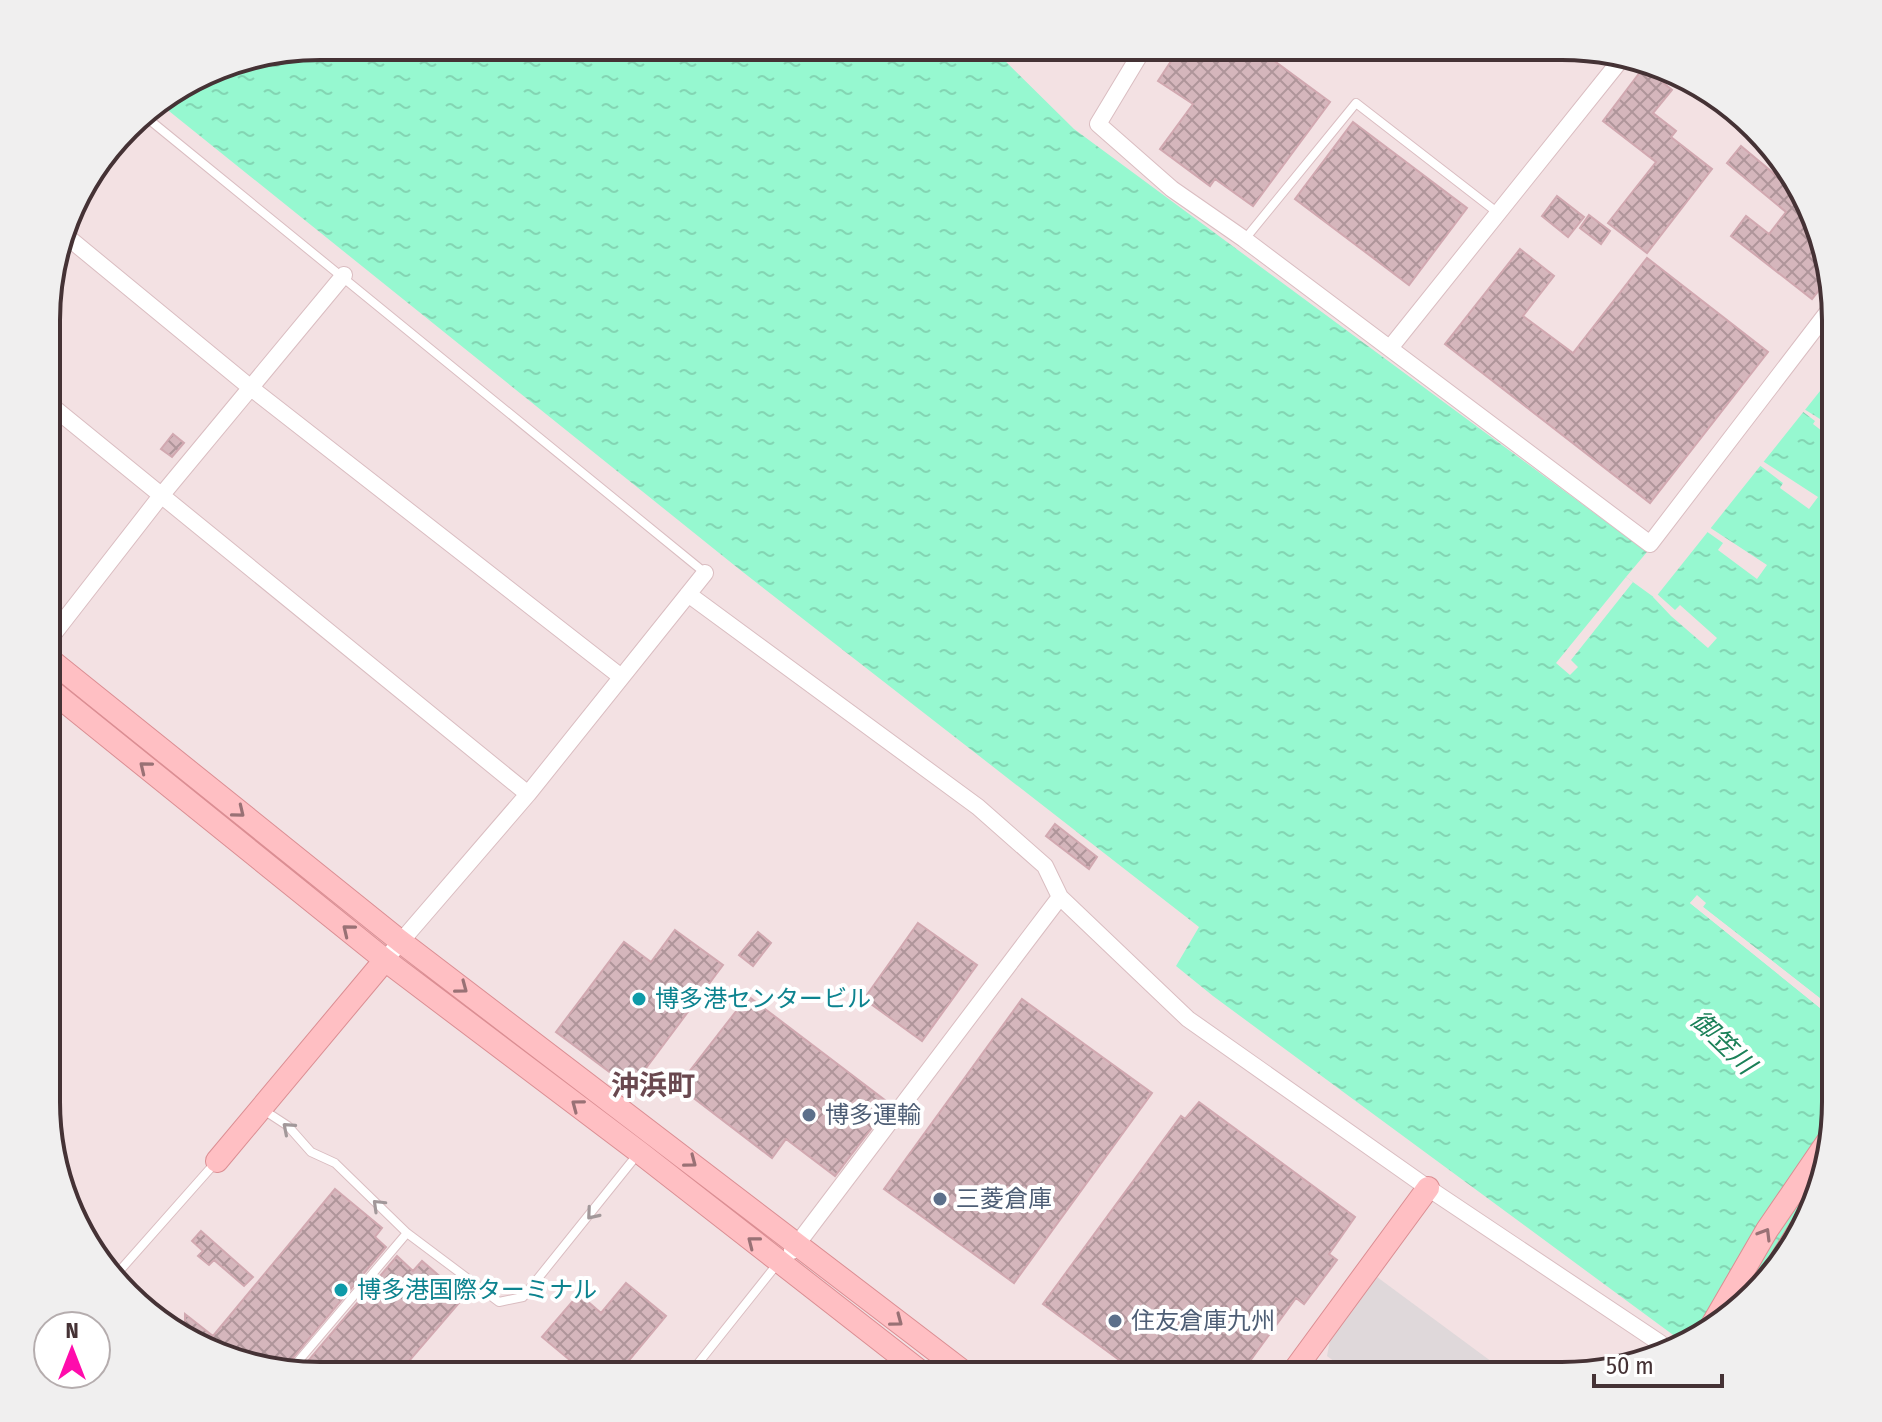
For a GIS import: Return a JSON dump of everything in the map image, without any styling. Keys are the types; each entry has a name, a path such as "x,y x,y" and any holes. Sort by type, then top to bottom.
{"street":[{"path":"1136,61 1098,124 1172,189 1244,239 1650,544 1822,319"},
{"path":"1390,348 1616,66"},
{"path":"73,242 251,388 620,676"},
{"path":"60,625 160,497 344,275"},
{"path":"60,413 528,794"},
{"path":"217,1161 400,941 528,794 705,573"},
{"path":"688,594 978,807 1045,866 1060,897 1188,1019 1428,1188 1659,1343"},
{"path":"60,668 400,941 950,1362"},
{"path":"60,698 385,960 639,1152 907,1361"},
{"path":"778,1263 799,1245 1060,897"},
{"path":"1724,1305 1767,1230 1815,1160"},
{"path":"1300,1362 1428,1188"}],"lane":[{"path":"1244,239 1356,103 1499,213"},
{"path":"152,122 344,275 705,573"},
{"path":"261,1108 288,1126 311,1152 335,1163 407,1233 499,1302 523,1297 655,1135"},
{"path":"121,1269 217,1161"},
{"path":"299,1361 407,1233"},
{"path":"700,1361 778,1263"}],"shaded area":[{"path":"1377,1277 1492,1362 1335,1362 1327,1356 1330,1340"}],"water":[{"name":"御笠川","path":"1005,61 1074,129 1647,552 1626,577 1655,598 1822,389 1821,999 1703,907 1697,896 1690,903 1821,1009 1821,1119 1817,1152 1802,1201 1778,1246 1746,1286 1706,1318 1675,1336 1176,966 1199,927 739,569 168,110 205,87 253,69 286,62"}],"pier":[{"path":"1804,409 1822,420 1822,431 1813,424 1815,421 1802,411"},
{"path":"1761,460 1818,497 1809,509 1780,488 1783,483 1758,464"},
{"path":"1709,527 1767,565 1757,579 1718,550 1723,543 1706,531"},
{"path":"1626,577 1633,582 1571,660 1578,667 1570,675 1556,663"},
{"path":"1656,593 1675,610 1680,605 1717,638 1708,648 1653,597"},
{"path":"1697,895 1706,903 1703,907 1821,999 1821,1009 1690,903"}],"building":[{"path":"1171,61 1274,61 1330,102 1253,206 1215,179 1210,186 1160,149 1193,104 1158,81"},
{"path":"1640,73 1659,79 1672,90 1653,113 1676,131 1671,137 1712,169 1647,253 1608,223 1656,162 1603,121"},
{"path":"1353,122 1467,208 1409,285 1295,199"},
{"path":"1741,146 1779,178 1795,205 1813,253 1820,289 1812,299 1731,236 1746,216 1769,234 1786,212 1727,163"},
{"path":"1557,196 1584,217 1568,237 1542,216"},
{"path":"1589,215 1610,231 1601,244 1580,228"},
{"path":"1520,249 1554,276 1523,316 1573,353 1647,258 1768,352 1650,503 1445,344"},
{"path":"173,434 184,443 172,457 161,449"},
{"path":"1055,824 1097,857 1089,869 1046,836"},
{"path":"918,923 977,965 922,1041 864,999"},
{"name":"博多港センタービル","path":"675,930 723,965 631,1088 556,1032 624,942 651,962"},
{"path":"758,932 771,943 753,966 739,955"},
{"path":"748,996 890,1104 835,1176 786,1139 772,1158 678,1086"},
{"path":"1022,999 1152,1093 1014,1283 884,1189"},
{"path":"1199,1102 1355,1217 1329,1254 1337,1260 1304,1304 1296,1298 1249,1362 1121,1362 1043,1304 1181,1116 1185,1119"},
{"path":"335,1189 382,1228 375,1237 386,1247 291,1360 253,1353 221,1342 185,1323 185,1314 213,1336"},
{"path":"201,1231 253,1277 244,1286 214,1260 209,1265 198,1256 203,1251 192,1241"},
{"path":"397,1256 413,1271 422,1261 464,1297 409,1361 308,1361"},
{"path":"626,1283 666,1316 628,1361 571,1361 542,1337 579,1294 601,1313"}],"place":[{"name":"博多港センタービル","path":"639,999"},
{"name":"博多運輸","path":"809,1115"},
{"name":"三菱倉庫","path":"940,1199"},
{"name":"博多港国際ターミナル","path":"341,1290"},
{"name":"住友倉庫九州","path":"1115,1321"}],"district":[{"name":"沖浜町","path":"653,1085"}]}
